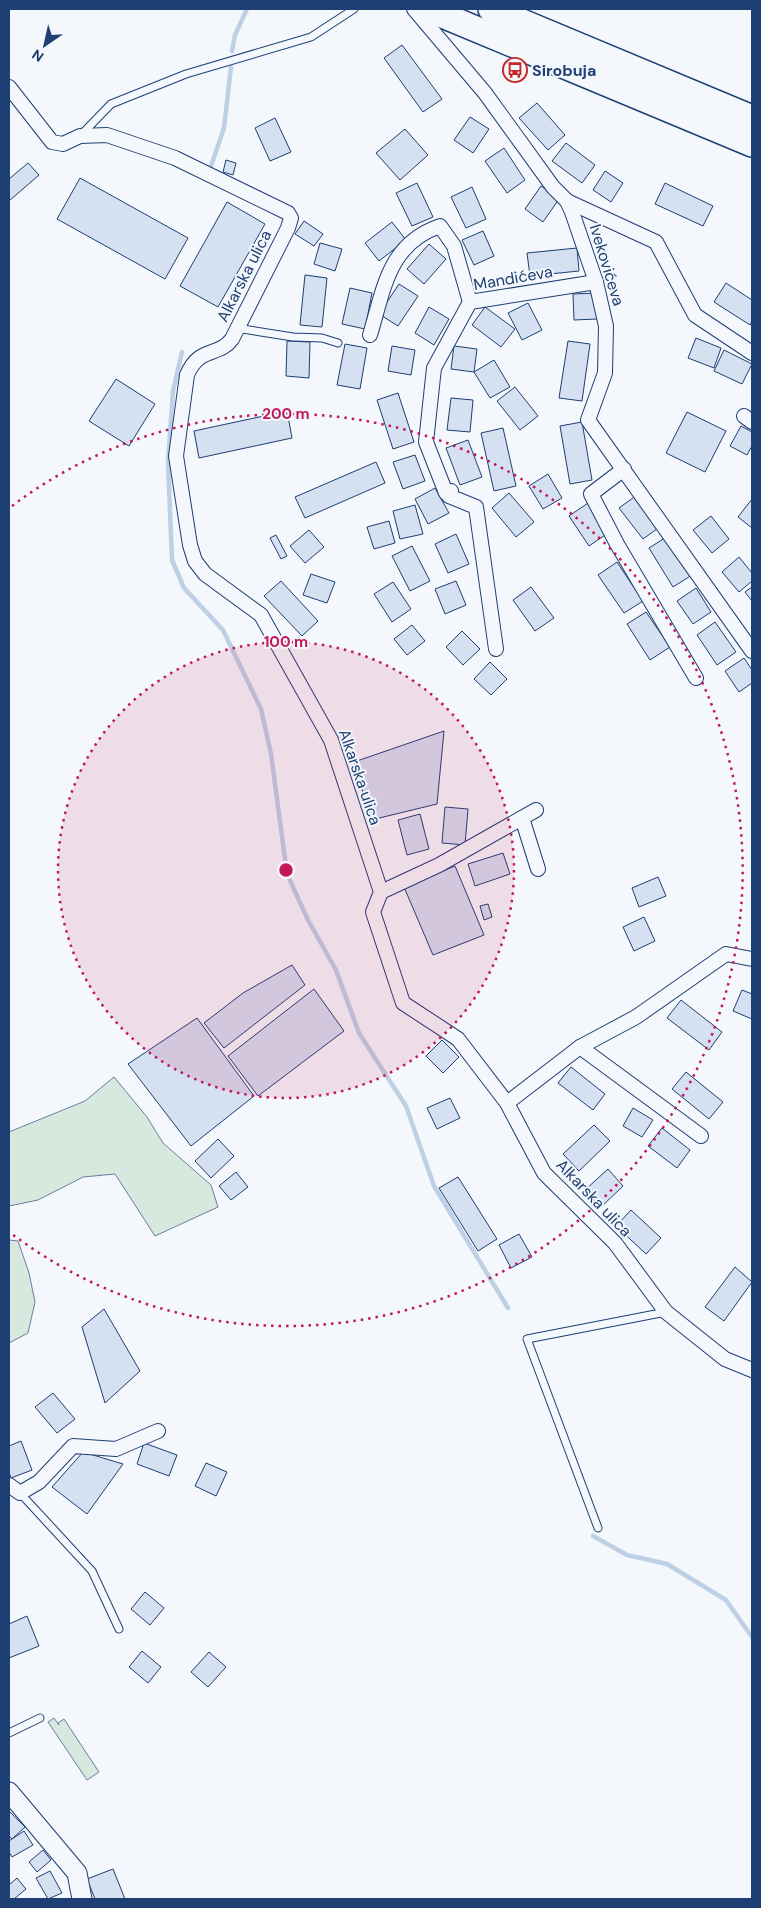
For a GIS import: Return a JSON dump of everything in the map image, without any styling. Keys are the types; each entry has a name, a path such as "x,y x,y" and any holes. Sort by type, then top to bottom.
{"highway":[{"path":"428,9 752,144"},
{"path":"491,9 752,118"}],"street":[{"name":"Ivekovićeva","path":"414,9 485,93 553,187 567,201 596,282 606,326 605,374 588,420 752,652"},
{"name":"Alkarska ulica","path":"9,86 52,142 63,144 80,136 107,135 175,158 288,214 291,218 288,228 228,344 201,356 192,365 187,375 176,456 190,545 195,561 205,574 261,615 331,740 381,892 373,912 403,1003 458,1039 507,1103 544,1173 615,1243 666,1312 725,1359 752,1370"},
{"path":"567,201 656,242 695,315 752,353"},
{"path":"370,335 387,277 400,252 426,231 440,226 454,246 470,302"},
{"name":"Mandićeva","path":"496,649 476,507 449,496 451,490 446,493 426,442 434,368 470,302 596,282"},
{"path":"624,469 591,494 617,544 696,678"},
{"path":"381,892 439,865 536,810"},
{"path":"522,818 538,869"},
{"path":"507,1103 580,1047 636,1017 726,954 752,959"},
{"path":"580,1047 701,1136"},
{"path":"14,1489 39,1482 74,1446 116,1449 158,1431"},
{"path":"9,1792 77,1872 82,1899"}],"lane":[{"path":"80,136 111,104 186,74 311,37 354,9"},
{"path":"236,328 293,337 322,338 338,343"},
{"path":"598,1528 527,1339 666,1312"},
{"path":"14,1489 92,1571 119,1629"},
{"path":"9,1733 40,1718"}],"shaded area":[{"path":"114,1077 147,1117 163,1143 211,1185 218,1207 155,1236 115,1174 83,1177 38,1200 9,1206 9,1132 85,1101"},
{"path":"9,1240 18,1241 29,1273 35,1302 28,1333 9,1343"},
{"path":"54,1718 59,1725 58,1723 64,1719 99,1772 87,1780 48,1722"}],"building":[{"path":"402,45 442,99 423,112 384,58"},
{"path":"537,103 565,135 548,150 519,118"},
{"path":"470,117 489,129 473,153 454,140"},
{"path":"275,118 291,152 270,161 255,128"},
{"path":"405,129 428,155 400,180 376,153"},
{"path":"566,143 595,165 582,183 552,161"},
{"path":"504,148 525,180 507,193 485,161"},
{"path":"226,160 236,163 233,175 223,172"},
{"path":"28,163 39,175 9,201 9,179"},
{"path":"605,171 623,183 611,202 593,190"},
{"path":"80,178 188,238 165,279 57,219"},
{"path":"417,183 433,217 412,226 396,193"},
{"path":"665,183 713,206 703,226 655,204"},
{"path":"541,186 559,199 543,222 525,209"},
{"path":"472,187 486,219 466,228 451,197"},
{"path":"227,202 265,224 218,307 180,286"},
{"path":"304,221 323,234 314,246 295,234"},
{"path":"392,222 406,240 379,261 365,243"},
{"path":"483,231 494,256 474,265 462,240"},
{"path":"320,243 342,249 335,271 314,264"},
{"path":"429,244 446,259 424,284 407,269"},
{"path":"577,248 579,271 530,276 527,253"},
{"path":"305,275 327,278 322,327 300,325"},
{"path":"726,283 752,300 752,321 750,325 714,302"},
{"path":"399,284 418,296 398,326 379,314"},
{"path":"350,288 372,293 365,329 342,324"},
{"path":"596,293 597,319 574,320 573,294"},
{"path":"528,303 542,330 522,340 508,313"},
{"path":"429,307 449,319 434,345 415,333"},
{"path":"485,307 515,329 501,347 472,325"},
{"path":"696,338 721,348 714,368 688,358"},
{"path":"287,341 310,342 309,378 286,376"},
{"path":"568,341 590,344 582,401 559,398"},
{"path":"345,344 367,348 360,389 337,385"},
{"path":"392,346 415,350 411,375 388,371"},
{"path":"454,346 477,349 474,372 451,369"},
{"path":"724,350 752,364 742,384 714,371"},
{"path":"494,360 510,387 490,398 474,372"},
{"path":"116,379 155,404 129,446 89,421"},
{"path":"515,387 538,416 520,430 497,401"},
{"path":"398,393 414,442 393,449 377,400"},
{"path":"451,398 473,400 470,432 447,430"},
{"path":"287,411 292,438 199,458 194,431"},
{"path":"687,412 726,431 705,472 666,453"},
{"path":"582,422 592,480 570,484 560,426"},
{"path":"741,426 752,432 752,446 747,455 730,446"},
{"path":"503,428 516,486 494,491 481,433"},
{"path":"468,440 482,477 460,485 446,448"},
{"path":"415,455 425,481 403,489 393,462"},
{"path":"376,462 385,483 305,518 295,497"},
{"path":"548,474 562,498 543,509 529,486"},
{"path":"435,488 449,513 428,524 415,499"},
{"path":"509,493 534,522 516,537 492,508"},
{"path":"637,495 661,526 643,539 619,508"},
{"path":"752,499 752,528 738,517"},
{"path":"588,503 608,533 589,546 569,516"},
{"path":"415,505 423,534 400,539 393,511"},
{"path":"711,516 729,539 712,553 693,530"},
{"path":"389,521 395,543 374,549 367,527"},
{"path":"309,530 324,547 305,563 290,546"},
{"path":"456,534 469,564 448,573 435,544"},
{"path":"276,535 287,556 281,559 270,538"},
{"path":"668,536 692,575 673,587 649,548"},
{"path":"412,546 430,581 410,591 392,556"},
{"path":"739,557 752,573 752,581 739,592 722,572"},
{"path":"617,562 643,601 624,613 598,575"},
{"path":"311,574 335,582 327,603 303,595"},
{"path":"281,581 318,621 302,636 264,596"},
{"path":"456,581 466,605 445,614 435,589"},
{"path":"393,582 411,609 392,622 374,594"},
{"path":"531,587 554,618 535,631 513,600"},
{"path":"752,587 752,601 745,592"},
{"path":"696,588 711,612 693,624 677,601"},
{"path":"646,612 670,647 650,660 627,624"},
{"path":"715,622 736,652 717,665 697,635"},
{"path":"412,625 425,641 407,655 394,639"},
{"path":"462,631 480,649 463,665 446,647"},
{"path":"744,658 752,670 752,683 739,692 725,671"},
{"path":"490,662 507,679 491,695 474,679"},
{"path":"444,731 437,804 371,820 354,762"},
{"path":"445,807 468,809 465,845 442,843"},
{"path":"420,814 429,849 407,855 398,820"},
{"path":"503,853 510,874 475,886 468,864"},
{"path":"455,866 484,935 433,955 404,887"},
{"path":"658,877 666,896 639,907 632,888"},
{"path":"488,904 492,917 484,920 480,906"},
{"path":"644,917 655,941 634,951 623,927"},
{"path":"292,965 305,985 224,1048 204,1023 243,993"},
{"path":"314,989 344,1031 258,1096 228,1056"},
{"path":"742,990 752,994 752,1019 733,1011"},
{"path":"681,1000 722,1032 709,1050 667,1018"},
{"path":"197,1018 254,1096 191,1146 128,1064"},
{"path":"442,1040 459,1057 443,1073 426,1056"},
{"path":"571,1067 605,1094 593,1110 558,1083"},
{"path":"686,1072 723,1102 709,1119 672,1089"},
{"path":"450,1098 460,1118 437,1129 427,1108"},
{"path":"633,1108 653,1120 642,1137 623,1126"},
{"path":"594,1125 610,1141 579,1171 563,1154"},
{"path":"662,1128 690,1150 677,1168 648,1146"},
{"path":"218,1139 234,1156 211,1178 195,1161"},
{"path":"608,1169 623,1186 601,1207 585,1190"},
{"path":"236,1172 248,1187 231,1200 219,1186"},
{"path":"458,1177 497,1239 478,1251 439,1188"},
{"path":"631,1210 661,1238 646,1254 616,1226"},
{"path":"519,1234 532,1257 511,1268 499,1245"},
{"path":"735,1267 752,1282 724,1321 705,1307"},
{"path":"104,1309 140,1371 105,1403 82,1327"},
{"path":"53,1393 75,1419 57,1433 35,1407"},
{"path":"21,1441 32,1470 11,1478 9,1472 9,1446"},
{"path":"144,1443 177,1455 169,1476 137,1464"},
{"path":"83,1452 123,1464 87,1514 52,1487"},
{"path":"206,1463 227,1472 216,1496 195,1486"},
{"path":"145,1592 164,1608 150,1625 131,1609"},
{"path":"27,1616 39,1646 9,1658 9,1624"},
{"path":"142,1651 161,1667 148,1683 129,1667"},
{"path":"209,1652 226,1667 208,1687 191,1672"},
{"path":"9,1811 25,1827 12,1839 9,1836"},
{"path":"24,1831 33,1845 12,1857 9,1852 9,1841"},
{"path":"43,1850 51,1860 37,1872 29,1862"},
{"path":"113,1869 125,1899 95,1899 87,1879"},
{"path":"50,1871 62,1893 48,1899 36,1878"},
{"path":"17,1878 26,1889 14,1899 9,1899 9,1885"}],"waterway":[{"path":"232,51 235,35 247,9"},
{"path":"210,169 224,128 231,67"},
{"path":"182,352 173,391 168,462 172,560 184,588 223,630 261,709 271,754 287,874 308,920 336,970 359,1033 406,1106 434,1186 508,1308"},
{"path":"593,1536 627,1555 667,1564 726,1600 752,1637"}],"place":[{"name":"Sirobuja","path":"515,70"}]}
